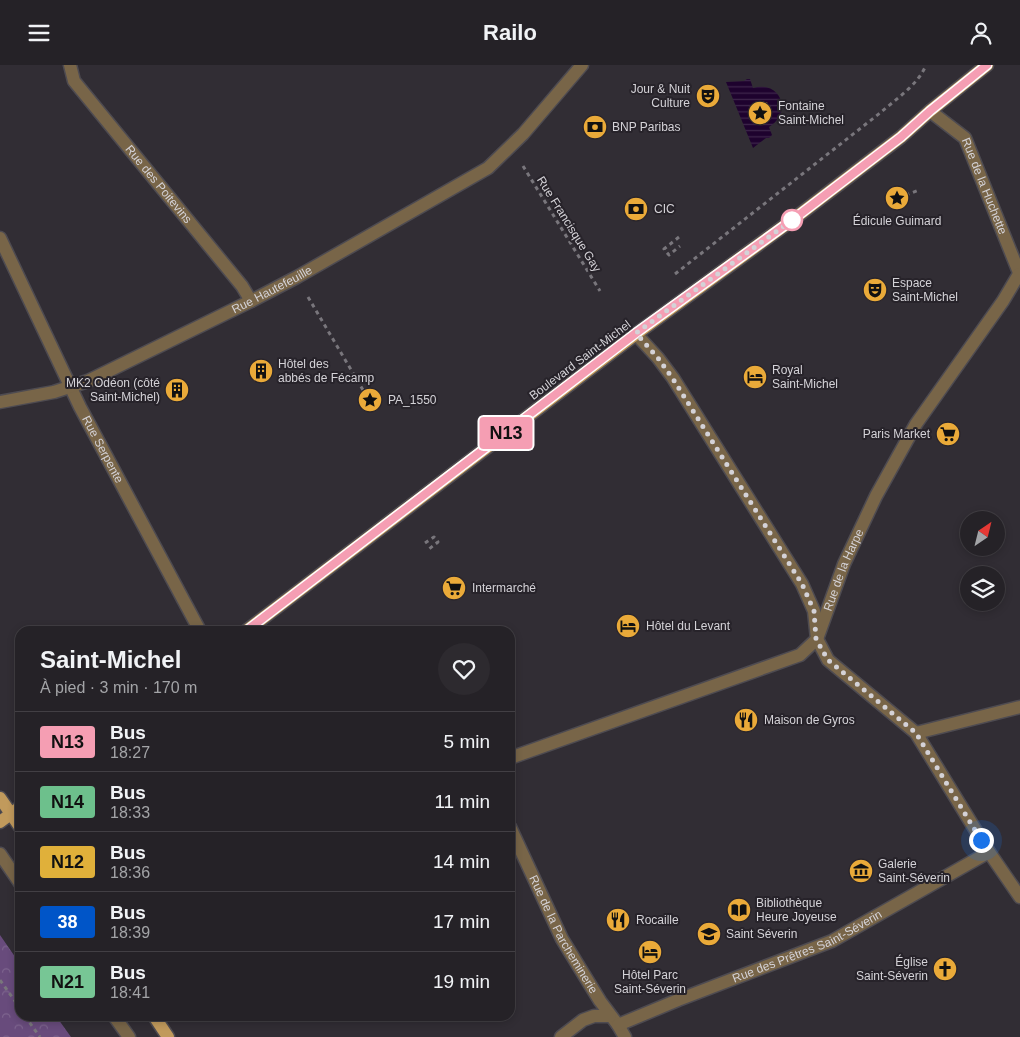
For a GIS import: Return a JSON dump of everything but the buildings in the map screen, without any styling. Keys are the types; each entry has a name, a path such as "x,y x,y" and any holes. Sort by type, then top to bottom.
{"main road":[{"name":"Boulevard Saint-Michel","path":"253,626 636,333 795,218 901,137 987,65"},
{"path":"0,799 15,810 0,822"},
{"path":"157,1021 168,1037"}],"street":[{"name":"Rue des Poitevins","path":"70,65 74,81 242,286 251,301"},
{"name":"Rue Hautefeuille","path":"0,402 54,392 88,381 297,277 488,168 523,134 582,65"},
{"name":"Rue de la Huchette","path":"930,111 965,138 1020,275"},
{"name":"Rue Serpente","path":"0,238 70,387 197,626"},
{"name":"Rue de la Harpe","path":"515,756 800,655 816,639 844,564 876,496 916,425 1020,275"},
{"path":"636,333 673,379 802,584 814,611 816,639 828,660 916,733 989,852 1020,897"},
{"path":"916,733 1020,707"},
{"name":"Rue de la Parcheminerie","path":"515,838 562,939 600,1001 625,1037"},
{"name":"Rue des Prêtres Saint-Séverin","path":"561,1037 583,1020 594,1016 614,1020 678,1000 832,941 989,852"},
{"path":"0,854 15,876"},
{"path":"117,1021 128,1037"}],"path":[{"path":"671,277 880,113 905,92 922,74 926,65"},
{"name":"Rue Francisque Gay","path":"523,166 600,291"},
{"path":"898,198 919,190"},
{"path":"679,237 664,249 669,255 680,246"},
{"path":"297,277 363,390"},
{"path":"425,543 434,537 438,542 428,549"},
{"path":"0,980 15,1002"},
{"path":"29,1021 40,1037"}],"green space":[{"path":"0,935 15,957 15,1021 60,1021 71,1037 0,1037"}],"shaded area":[{"name":"Fontaine Saint-Michel","path":"750,79 753,88 763,87 777,93 782,106 781,114 769,127 772,135 753,148 726,82 744,81"}],"bus line":[{"name":"N13","path":"253,626 636,333 795,218 901,137 987,65"}],"place":[{"name":"Jour & Nuit Culture","path":"708,96"},
{"name":"Fontaine Saint-Michel","path":"760,113"},
{"name":"BNP Paribas","path":"595,127"},
{"name":"Édicule Guimard","path":"897,198"},
{"name":"CIC","path":"636,209"},
{"name":"Espace Saint-Michel","path":"875,290"},
{"name":"Hôtel des abbés de Fécamp","path":"261,371"},
{"name":"Royal Saint-Michel","path":"755,377"},
{"name":"MK2 Odéon (côté Saint-Michel)","path":"177,390"},
{"name":"PA_1550","path":"370,400"},
{"name":"Paris Market","path":"948,434"},
{"name":"Intermarché","path":"454,588"},
{"name":"Hôtel du Levant","path":"628,626"},
{"name":"Maison de Gyros","path":"746,720"},
{"name":"Galerie Saint-Séverin","path":"861,871"},
{"name":"Bibliothèque Heure Joyeuse","path":"739,910"},
{"name":"Rocaille","path":"618,920"},
{"name":"Saint Séverin","path":"709,934"},
{"name":"Hôtel Parc Saint-Séverin","path":"650,952"},
{"name":"Église Saint-Séverin","path":"945,969"}],"route":[{"path":"792,220 795,218 636,333 673,379 802,584 814,611 816,639 828,660 916,733 981,840"}]}
